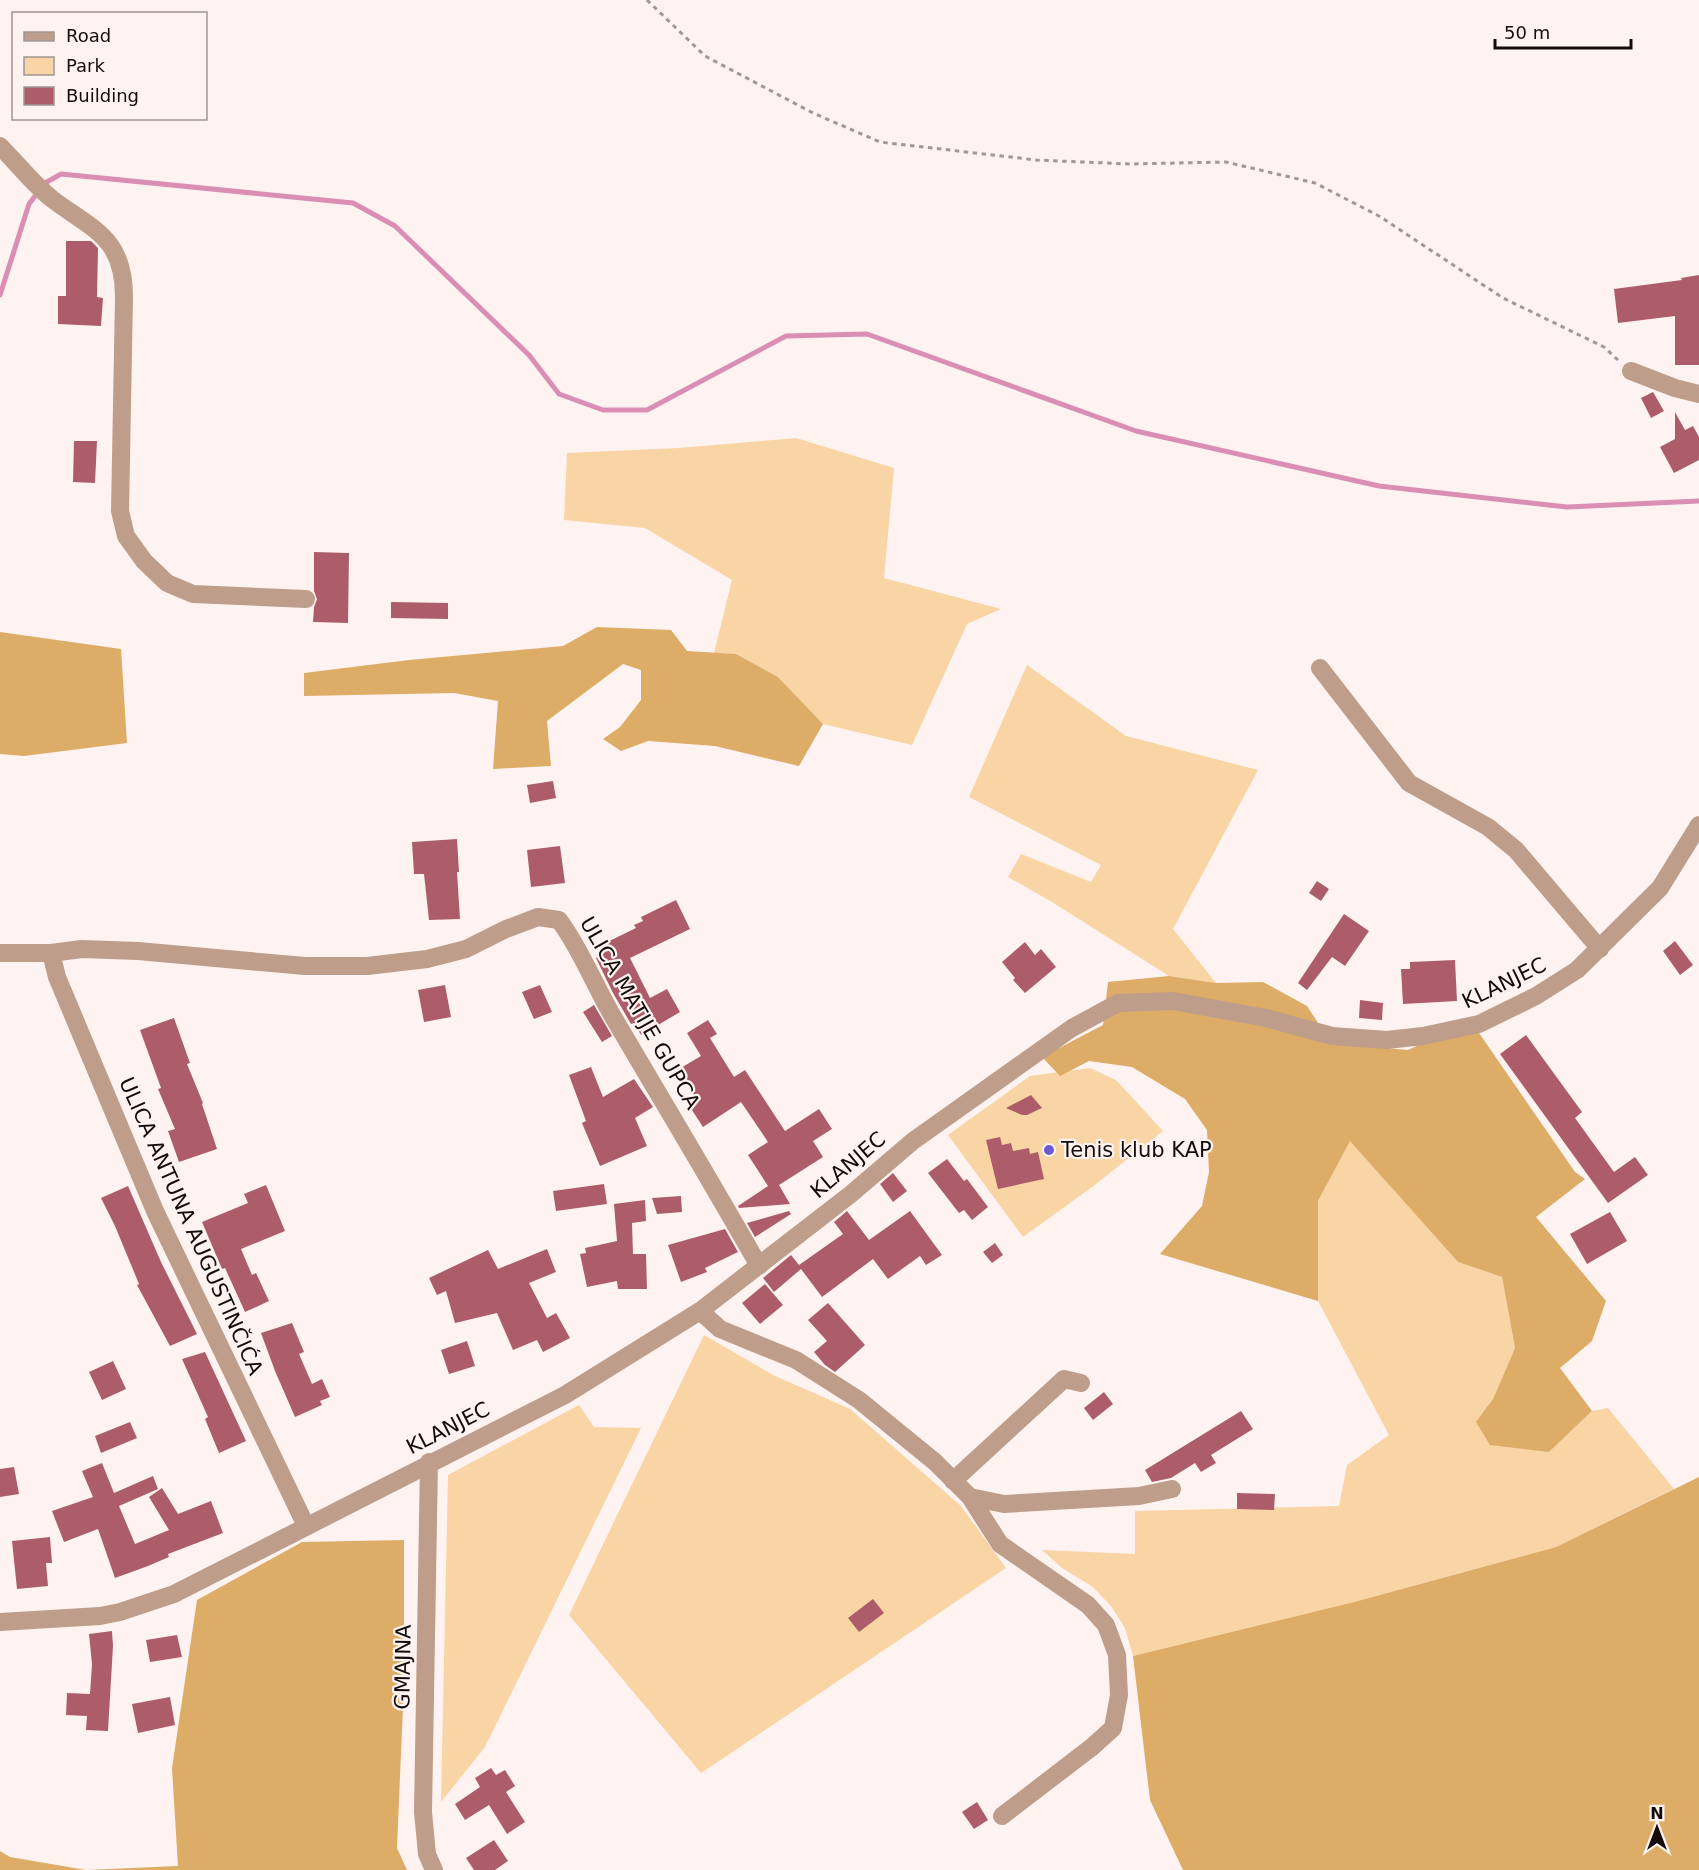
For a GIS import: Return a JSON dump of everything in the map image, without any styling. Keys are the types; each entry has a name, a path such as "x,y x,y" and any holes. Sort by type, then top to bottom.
{"street":[{"path":"0,146 51,198 95,228 114,250 122,268 124,297 120,511 126,536 144,561 167,583 193,594 306,599"},
{"path":"1630,371 1675,388 1699,394"},
{"path":"1320,668 1409,783 1495,832 1515,850 1600,949"},
{"name":"KLANJEC","path":"0,1622 100,1616 120,1612 174,1594 429,1462 565,1395 700,1311 851,1194 913,1141 1072,1028 1118,1004 1173,1001 1266,1018 1332,1036 1387,1040 1411,1038 1479,1024 1552,986 1577,970 1660,888 1699,825"},
{"name":"ULICA MATIJE GUPCA","path":"51,953 82,950 138,951 305,966 367,966 427,959 466,949 506,929 538,917 559,920 571,937 613,1018 679,1126 759,1266"},
{"path":"0,953 51,953"},
{"name":"ULICA ANTUNA AUGUSTINČIĆA","path":"51,953 57,977 155,1211 306,1526"},
{"path":"700,1311 720,1329 796,1360 859,1400 935,1462 970,1497 1000,1544 1088,1605 1106,1625 1117,1655 1119,1695 1113,1728 1092,1747 1002,1816"},
{"path":"953,1481 1064,1380 1081,1383"},
{"name":"GMAJNA","path":"429,1462 423,1812 427,1854 434,1870"},
{"path":"970,1497 1004,1504 1139,1496 1172,1489"}],"path":[{"path":"647,0 705,56 813,113 880,142 1036,160 1130,164 1226,162 1315,183 1379,216 1503,298 1604,347 1630,371"}],"green space":[{"path":"796,438 894,468 884,578 1001,609 967,624 912,745 823,724 778,677 736,654 714,653 732,580 645,528 564,520 567,453 679,448"},
{"path":"1027,665 1126,736 1258,770 1173,929 1216,983 1169,976 1008,877 1021,854 1091,882 1101,865 969,797"},
{"name":"Tenis klub KAP","path":"1090,1068 1116,1080 1163,1131 1023,1237 948,1135 1030,1076"},
{"path":"1350,1140 1458,1262 1502,1277 1515,1348 1493,1399 1477,1422 1549,1452 1592,1411 1608,1408 1674,1489 1556,1547 1354,1602 1133,1656 1125,1628 1111,1606 1093,1587 1062,1568 1042,1550 1135,1554 1135,1511 1339,1506 1347,1465 1389,1435 1318,1301 1318,1201"},
{"path":"704,1335 773,1375 850,1409 961,1506 1006,1568 701,1773 569,1615"},
{"path":"579,1405 594,1427 641,1428 485,1747 441,1802 448,1475"}],"shaded area":[{"path":"597,627 671,630 687,651 736,654 778,677 823,724 799,766 715,746 648,741 621,751 603,739 620,727 641,700 641,670 623,664 547,721 551,766 493,769 498,701 454,693 304,696 304,673 409,660 563,646"},
{"path":"0,632 121,649 127,743 24,756 0,754"},
{"path":"1169,976 1216,983 1263,982 1307,1006 1331,1043 1408,1050 1446,1032 1479,1033 1575,1172 1585,1179 1536,1217 1606,1301 1592,1341 1560,1368 1592,1411 1549,1452 1490,1445 1476,1422 1493,1399 1515,1348 1502,1277 1458,1262 1350,1141 1318,1201 1318,1301 1160,1254 1202,1206 1209,1172 1207,1130 1185,1099 1132,1067 1089,1061 1060,1076 1042,1057 1103,1025 1108,982"},
{"path":"1699,1477 1699,1870 1183,1870 1150,1800 1133,1656 1354,1602 1556,1547"},
{"path":"404,1540 404,1683 397,1848 407,1870 86,1870 178,1866 172,1768 197,1600 302,1542"},
{"path":"0,1851 10,1857 86,1870 0,1870"}],"building":[{"path":"66,241 91,241 98,248 97,297 103,298 101,326 58,324 58,296 66,296"},
{"path":"1699,275 1699,365 1675,365 1675,316 1618,323 1614,289 1682,280 1681,278"},
{"path":"1653,392 1664,411 1651,418 1641,398"},
{"path":"1675,412 1685,430 1693,426 1699,437 1699,460 1674,473 1660,447 1675,439"},
{"path":"74,441 97,441 95,483 73,482"},
{"path":"314,552 349,553 348,623 313,622 317,599 314,591"},
{"path":"391,602 448,603 448,619 391,618"},
{"path":"553,781 556,798 530,803 527,785"},
{"path":"457,839 460,919 429,920 424,874 414,874 412,842"},
{"path":"560,846 565,883 531,887 527,850"},
{"path":"1317,881 1329,889 1321,901 1309,893"},
{"path":"676,900 690,929 630,958 650,998 667,989 680,1012 641,1035 634,1023 631,1024 613,993 596,958 601,955 597,947 636,928 634,925 643,921 641,917"},
{"path":"1344,914 1369,931 1345,966 1332,957 1307,990 1298,983"},
{"path":"1675,941 1693,965 1680,975 1663,951"},
{"path":"1025,942 1035,955 1041,949 1056,967 1025,993 1013,980 1015,978 1002,962"},
{"path":"1455,960 1457,1001 1403,1004 1401,969 1410,969 1410,962"},
{"path":"445,985 451,1017 424,1022 418,990"},
{"path":"540,985 552,1012 534,1019 522,992"},
{"path":"1360,1000 1383,1003 1382,1020 1359,1018"},
{"path":"594,1005 612,1036 602,1042 583,1012"},
{"path":"174,1018 190,1063 187,1064 203,1103 217,1149 179,1162 168,1131 175,1129 158,1089 161,1088 140,1030"},
{"path":"708,1020 717,1034 710,1038 734,1077 745,1070 785,1131 819,1109 832,1129 813,1141 823,1157 779,1185 790,1204 739,1208 738,1206 768,1186 748,1155 768,1142 741,1102 703,1127 690,1107 698,1101 679,1069 701,1056 687,1033"},
{"path":"1526,1035 1582,1112 1575,1118 1614,1172 1635,1157 1648,1175 1608,1203 1500,1054"},
{"path":"591,1067 603,1097 634,1079 653,1107 635,1118 647,1146 600,1166 582,1123 586,1121 569,1075"},
{"path":"1031,1095 1042,1108 1022,1115 1006,1108"},
{"path":"1000,1137 1002,1145 1011,1143 1013,1151 1029,1148 1030,1154 1038,1152 1044,1179 998,1189 986,1140"},
{"path":"947,1159 964,1181 967,1179 988,1207 972,1220 964,1210 959,1213 928,1173"},
{"path":"893,1173 907,1191 893,1202 880,1184"},
{"path":"604,1184 607,1204 556,1211 553,1191"},
{"path":"266,1185 285,1231 241,1249 252,1275 256,1273 269,1301 245,1312 225,1268 222,1269 202,1222 248,1203 244,1194"},
{"path":"128,1186 161,1262 197,1334 170,1346 137,1285 139,1284 115,1226 101,1198"},
{"path":"681,1196 682,1212 657,1214 652,1198"},
{"path":"645,1200 646,1221 632,1223 633,1254 646,1254 647,1289 618,1289 617,1281 587,1287 580,1254 586,1253 585,1248 617,1241 614,1204"},
{"path":"789,1211 791,1214 755,1237 747,1223"},
{"path":"847,1211 869,1240 910,1211 942,1255 926,1265 920,1256 888,1279 873,1259 822,1297 801,1269 774,1292 763,1278 791,1255 799,1265 843,1234 834,1222"},
{"path":"1610,1212 1627,1241 1587,1264 1570,1234"},
{"path":"725,1229 738,1252 705,1268 707,1272 681,1282 668,1245"},
{"path":"995,1243 1003,1255 992,1263 983,1252"},
{"path":"547,1249 556,1272 529,1283 547,1318 556,1313 570,1338 543,1352 537,1340 513,1350 497,1313 455,1323 446,1291 437,1295 429,1278 488,1250 498,1269"},
{"path":"765,1284 783,1305 760,1324 742,1303"},
{"path":"828,1303 865,1345 835,1372 825,1365 814,1352 827,1341 808,1320"},
{"path":"292,1323 304,1352 299,1354 312,1384 322,1379 330,1397 320,1401 322,1405 295,1417 261,1333"},
{"path":"467,1341 475,1366 449,1374 441,1350"},
{"path":"205,1352 246,1441 219,1453 205,1419 208,1417 182,1359"},
{"path":"113,1361 126,1389 102,1400 89,1372"},
{"path":"1104,1392 1113,1404 1093,1420 1084,1408"},
{"path":"1241,1411 1253,1429 1211,1455 1216,1463 1201,1472 1195,1463 1171,1478 1152,1482 1145,1470"},
{"path":"130,1422 137,1438 101,1453 95,1436"},
{"path":"102,1463 114,1493 153,1476 158,1489 119,1506 135,1544 169,1530 149,1497 162,1488 178,1514 211,1501 223,1533 115,1578 98,1529 64,1542 52,1511 93,1497 82,1471"},
{"path":"14,1467 19,1494 0,1497 0,1469"},
{"path":"1237,1493 1275,1494 1274,1510 1237,1509"},
{"path":"50,1537 52,1563 46,1563 48,1586 17,1589 12,1541"},
{"path":"873,1599 884,1613 859,1632 848,1618"},
{"path":"112,1631 108,1731 86,1730 87,1716 66,1715 67,1693 90,1694 92,1664 89,1634"},
{"path":"177,1635 182,1657 150,1662 146,1640"},
{"path":"170,1697 175,1725 138,1733 132,1704"},
{"path":"491,1768 496,1775 505,1770 515,1786 506,1792 525,1822 507,1834 489,1805 465,1820 455,1804 480,1787 475,1778"},
{"path":"977,1802 988,1820 974,1829 962,1812"},
{"path":"494,1840 508,1861 495,1870 474,1870 466,1858"}],"waterway":[{"path":"0,295 29,204 45,183 61,174 353,203 395,226 529,355 559,394 603,410 647,410 786,336 867,334 1136,431 1379,486 1567,507 1699,501"}],"place":[{"name":"Tenis klub KAP","path":"1049,1150"}]}
